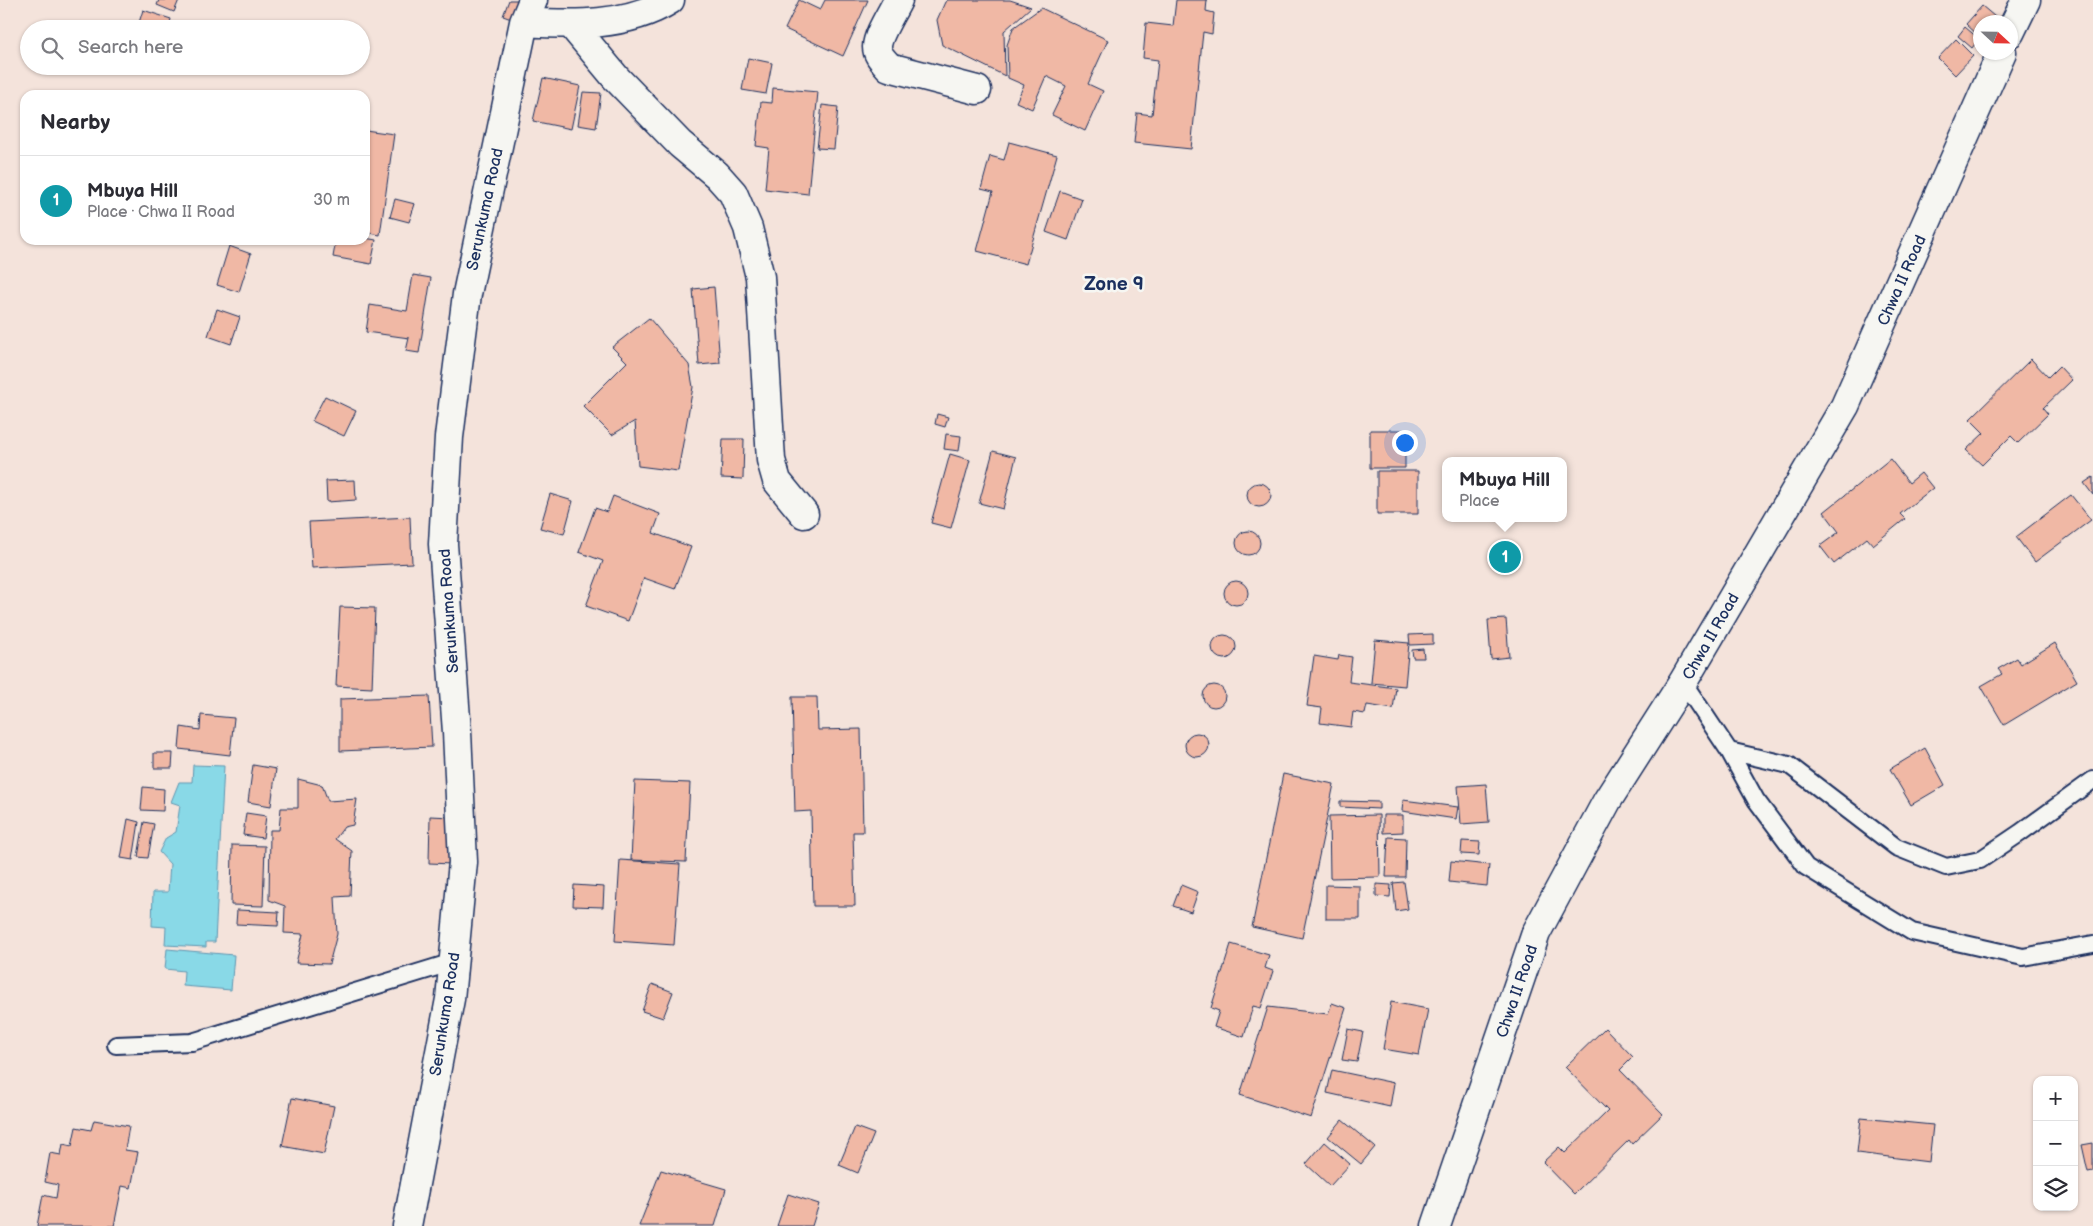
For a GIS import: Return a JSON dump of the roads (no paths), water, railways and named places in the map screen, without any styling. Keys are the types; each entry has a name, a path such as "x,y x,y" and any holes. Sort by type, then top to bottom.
{"street":[{"path":"528,11 572,25 622,19 662,5 670,0"},
{"path":"898,0 880,37 877,47 880,56 890,67 977,90"},
{"path":"2018,16 2026,0"},
{"name":"Serunkuma Road","path":"407,1226 450,999 463,862 443,544 449,437 467,294 528,11"},
{"path":"572,25 616,78 680,144 717,175 733,193 748,228 760,277 771,460 777,481 804,514"},
{"name":"Chwa II Road","path":"1436,1226 1536,934 1607,801 1683,682 1844,406 1998,60"}],"lane":[{"path":"1683,682 1729,751 1756,800 1806,867 1912,932 2023,958 2093,944"},
{"path":"1729,751 1789,765 1896,847 1946,867 1980,860 2093,780"},
{"path":"116,1045 192,1042 453,962"}],"water":[{"path":"193,765 224,766 215,942 206,942 206,947 165,945 166,927 152,926 153,892 168,892 170,864 159,852 166,838 176,832 180,805 171,802 179,782 192,782"},
{"path":"167,949 234,955 231,990 183,986 184,971 165,969"}],"place":[{"name":"Mbuya Hill","path":"1505,557"}],"district":[{"name":"Zone 9","path":"1114,283"}]}
